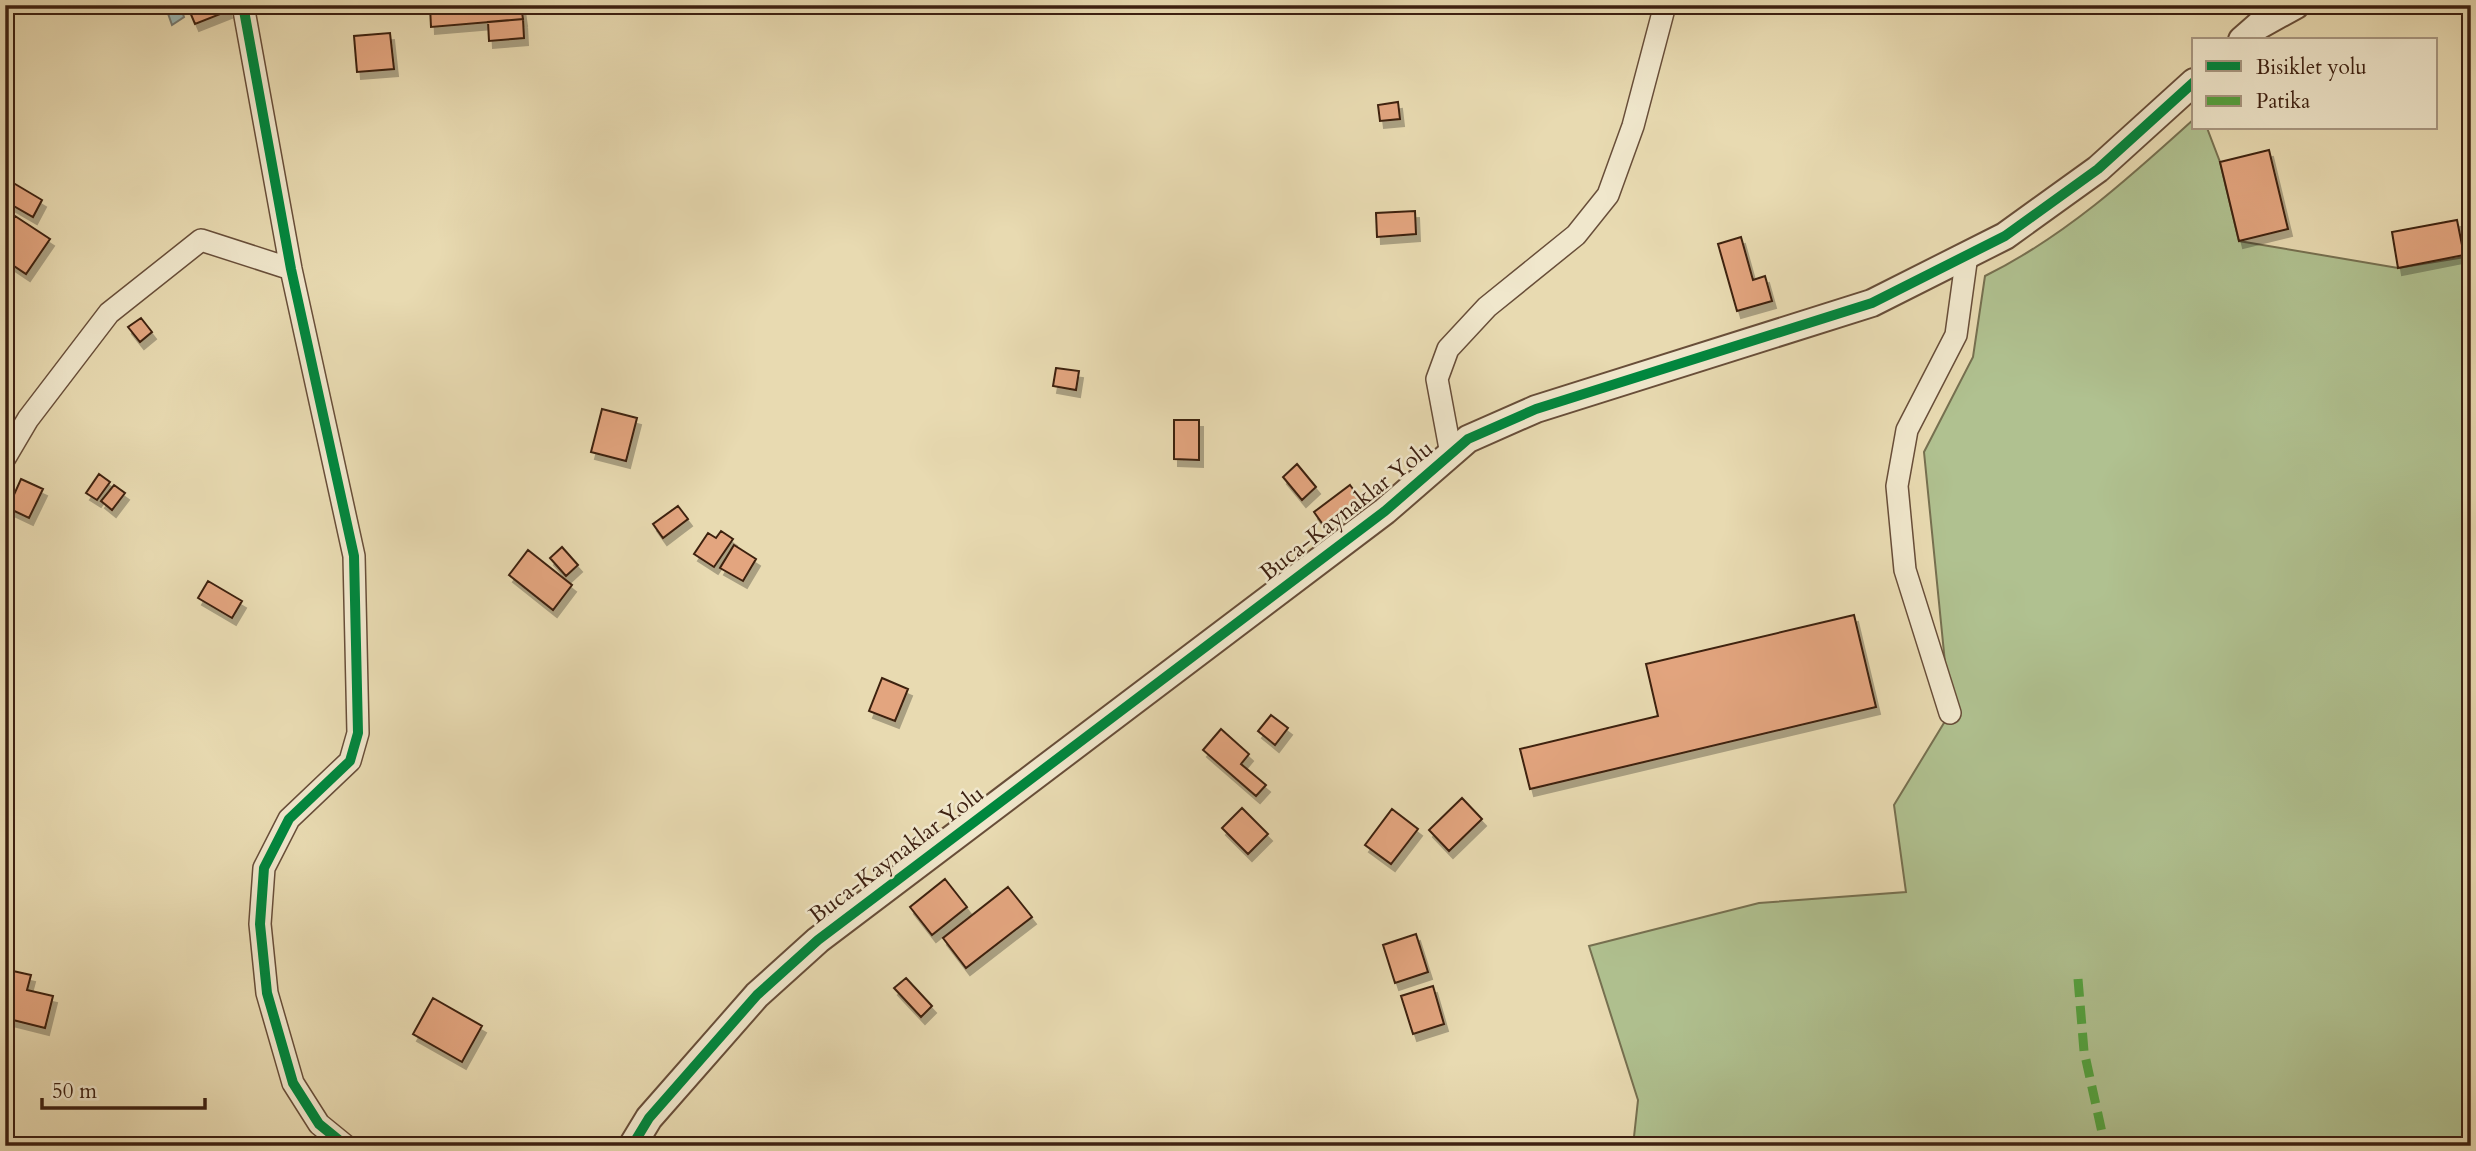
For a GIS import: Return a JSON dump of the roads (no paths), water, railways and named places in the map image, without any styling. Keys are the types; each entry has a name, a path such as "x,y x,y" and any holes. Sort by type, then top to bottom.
{"street":[{"path":"243,5 291,269 354,556 358,733 350,761 289,819 264,868 260,924 267,993 293,1083 319,1124 346,1146"},
{"path":"1451,454 1437,379 1448,349 1487,307 1576,235 1608,195 1633,126 1665,5"},
{"path":"2244,38 2258,26 2296,5"},
{"name":"Buca-Kaynaklar Yolu","path":"632,1146 649,1118 757,995 818,940 1385,511 1468,439 1536,409 1872,303 2004,236 2098,169 2192,84"},
{"path":"5,458 28,419 109,313 201,240 291,269"},
{"path":"1950,713 1905,570 1897,486 1907,430 1956,335 1968,255"}],"water":[{"path":"165,5 180,5 184,17 172,25"}]}
